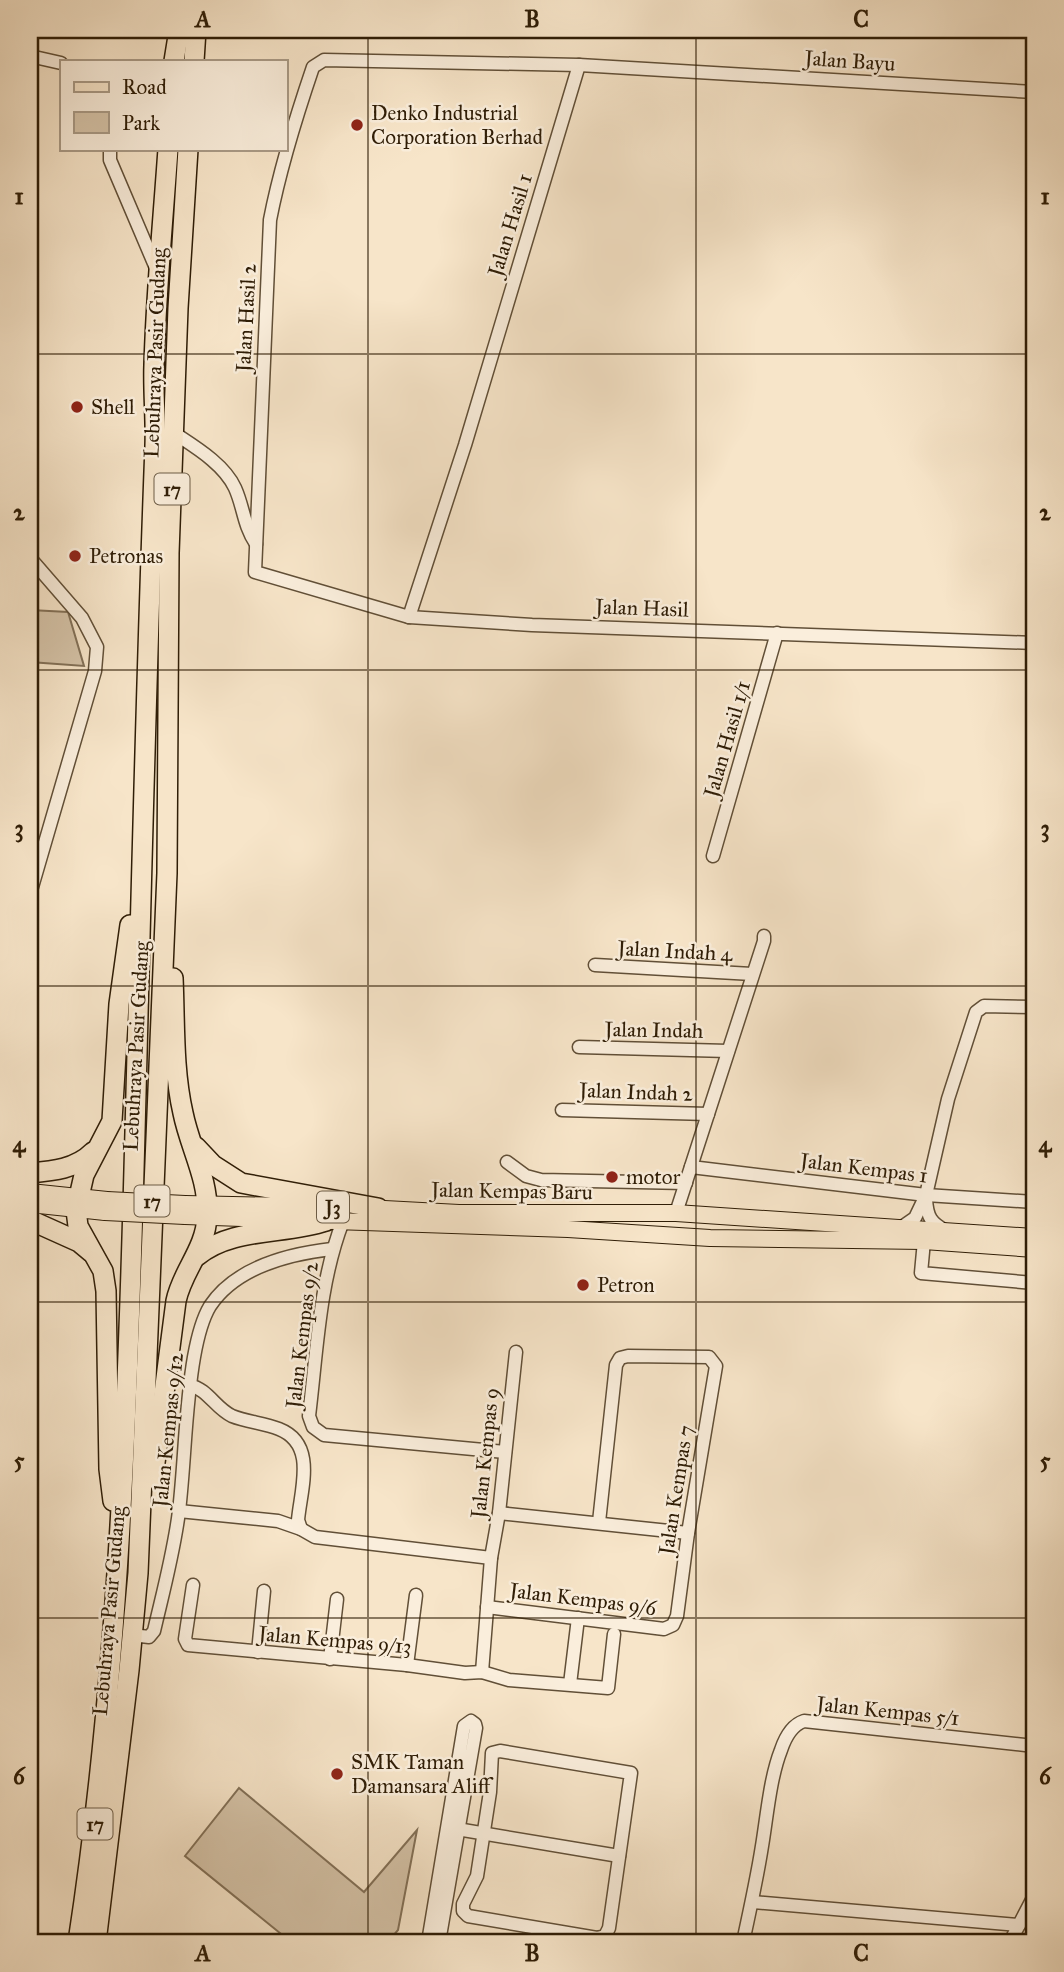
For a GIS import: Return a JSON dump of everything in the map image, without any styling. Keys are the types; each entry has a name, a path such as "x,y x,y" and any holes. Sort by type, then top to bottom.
{"highway":[{"path":"174,60 179,30"},
{"path":"194,60 196,30"},
{"name":"Lebuhraya Pasir Gudang","path":"78,1942 92,1852 119,1565 132,1260 146,671 155,438 154,365 168,150"},
{"name":"Lebuhraya Pasir Gudang","path":"96,1942 138,1573 167,873 169,566 178,308 188,150"},
{"path":"119,1565 109,1469 106,1291 103,1271 78,1226 76,1204 88,1167 112,1122 118,1004 143,836"},
{"path":"138,1573 178,1289 203,1241 207,1211 203,1176 188,1138 182,1109 176,1059 167,873"},
{"path":"188,1138 213,1166 241,1182 378,1208"},
{"path":"30,1173 77,1164 102,1143"},
{"path":"30,1220 79,1242 97,1258"},
{"path":"195,1258 207,1248 230,1239 334,1221"}],"main road":[{"name":"Jalan Kempas Baru","path":"30,1192 76,1204"},
{"name":"Jalan Kempas Baru","path":"30,1204 207,1211 334,1221 754,1238 924,1241 1034,1250"},
{"name":"Jalan Kempas Baru","path":"207,1211 378,1208 459,1213 676,1213 1034,1237"},
{"path":"676,1213 681,1222 692,1230 734,1233 754,1238"}],"street":[{"path":"30,56 60,63"},
{"name":"Jalan Hasil 2","path":"256,572 270,220 282,168 313,67 324,60 579,65"},
{"name":"Jalan Bayu","path":"579,65 1034,92"},
{"name":"Jalan Hasil 1","path":"409,617 465,445 579,65"},
{"path":"110,150 110,160 159,274"},
{"path":"174,433 219,467 234,486 246,528 256,544"},
{"path":"30,558 82,618 97,647 95,671 30,894"},
{"name":"Jalan Hasil","path":"256,572 409,617 532,625 1034,643"},
{"name":"Jalan Hasil 1/1","path":"713,856 777,633"},
{"name":"Jalan Indah","path":"676,1213 764,936"},
{"name":"Jalan Indah 4","path":"595,965 752,974"},
{"path":"902,1227 915,1218 926,1195 948,1099 976,1012 984,1006 1034,1007"},
{"name":"Jalan Indah","path":"579,1047 728,1051"},
{"name":"Jalan Indah 2","path":"562,1110 708,1114"},
{"path":"507,1162 526,1176 541,1180 685,1186 689,1205 701,1215"},
{"name":"Jalan Kempas 1","path":"691,1167 926,1195 1034,1202"},
{"path":"926,1195 928,1218 933,1224 947,1231"},
{"name":"Jalan Kempas 9/2","path":"334,1221 309,1416 313,1427 324,1435 505,1452"},
{"path":"924,1241 921,1272 1034,1283"},
{"name":"Jalan Kempas 9/12","path":"132,1635 149,1637 154,1632 179,1511 189,1385 209,1307 240,1276 262,1265 332,1249"},
{"name":"Jalan Kempas 9","path":"482,1672 491,1558 499,1513 516,1352"},
{"name":"Jalan Kempas 7","path":"599,1522 616,1365 620,1357 698,1356 714,1360 716,1366 677,1616 673,1625"},
{"path":"189,1385 204,1391 229,1414 280,1429 297,1440 302,1447 304,1458 298,1520 301,1529"},
{"path":"179,1511 268,1520 301,1529 315,1537 491,1558"},
{"path":"499,1513 688,1533"},
{"name":"Jalan Kempas 9/13","path":"192,1585 185,1643 188,1645 407,1665 465,1673 482,1672 509,1680 608,1688 614,1634"},
{"path":"258,1652 264,1591"},
{"path":"407,1665 416,1595"},
{"path":"330,1658 337,1599"},
{"name":"Jalan Kempas 9/6","path":"487,1607 664,1629 673,1625"},
{"path":"570,1685 578,1618"},
{"path":"428,1942 453,1828 476,1728 471,1721 464,1726 453,1828 439,1942"},
{"name":"Jalan Kempas 5/1","path":"743,1942 753,1902 780,1750 788,1734 799,1723 804,1721 1034,1746"},
{"path":"500,1751 631,1773 609,1928 605,1936 597,1938 468,1916 463,1911 463,1904 477,1876 483,1834 490,1792 489,1761 492,1753 500,1751"},
{"path":"453,1828 619,1856"},
{"path":"1010,1942 1034,1896"},
{"path":"753,1902 1019,1925"}],"green space":[{"path":"30,610 68,612 84,666 30,662"},
{"path":"239,1788 364,1892 417,1830 398,1930 388,1942 291,1942 185,1856"}],"place":[{"name":"Denko Industrial Corporation Berhad","path":"357,125"},
{"name":"Shell","path":"77,407"},
{"name":"Petronas","path":"75,556"},
{"name":"motor","path":"612,1177"},
{"name":"Petron","path":"583,1285"},
{"name":"SMK Taman Damansara Aliff","path":"337,1774"}]}
